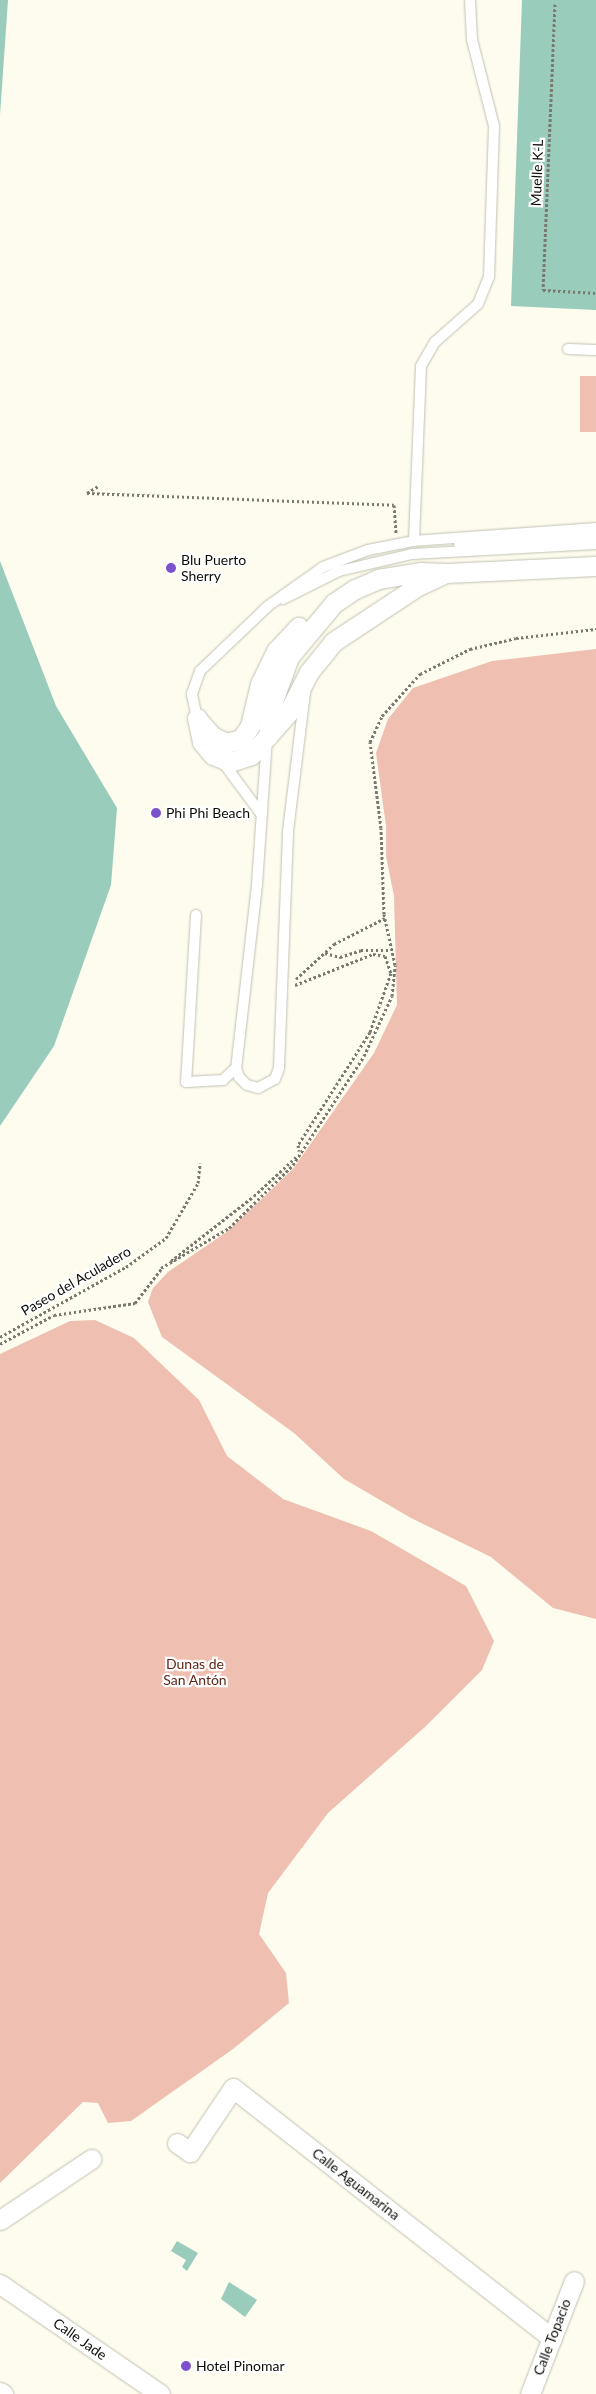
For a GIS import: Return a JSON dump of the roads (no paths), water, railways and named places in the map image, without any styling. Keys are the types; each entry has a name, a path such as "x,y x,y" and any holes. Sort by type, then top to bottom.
{"street":[{"path":"197,718 212,736 226,743 241,739 250,726 260,684 276,651 298,626 334,603 378,579 421,572 446,573 596,566"},
{"path":"197,718 202,742 213,756 230,762 252,755 288,713 309,672 333,642 411,590 446,573"},
{"path":"268,736 272,704 289,657 334,603"},
{"name":"Calle Aguamarina","path":"177,2143 190,2152 233,2088 552,2338"},
{"path":"0,2220 91,2160"},
{"name":"Calle Topacio","path":"530,2394 574,2281"},
{"name":"Calle Jade","path":"0,2284 160,2394"}],"lane":[{"path":"414,541 421,366 435,342 478,304 489,277 494,126 472,40 470,0"},
{"path":"568,349 596,350"},
{"path":"197,718 192,694 200,671 268,606 323,567 368,550 414,541 596,528"},
{"path":"414,541 429,546 445,546 596,535"},
{"path":"268,606 339,571 403,548 414,541"},
{"path":"339,571 412,554 596,544"},
{"path":"445,546 455,552"},
{"path":"268,736 262,815 236,1068 239,1077 247,1085 258,1088 275,1079 280,1068 292,783 309,672"},
{"path":"220,758 262,815"},
{"path":"196,915 186,1082 223,1080 236,1068"}],"water":[{"path":"0,0 8,0 0,115"},
{"path":"522,0 596,0 596,310 511,306"},
{"path":"0,561 56,706 117,808 111,885 54,1046 0,1126"},
{"path":"177,2241 198,2253 187,2271 182,2267 186,2260 171,2251"},
{"path":"229,2282 257,2300 245,2317 221,2299"}],"place":[{"name":"Blu Puerto Sherry","path":"171,568"},
{"name":"Phi Phi Beach","path":"156,813"},
{"name":"Hotel Pinomar","path":"186,2366"}],"park label":[{"name":"Dunas de San Antón","path":"195,1672"}]}
